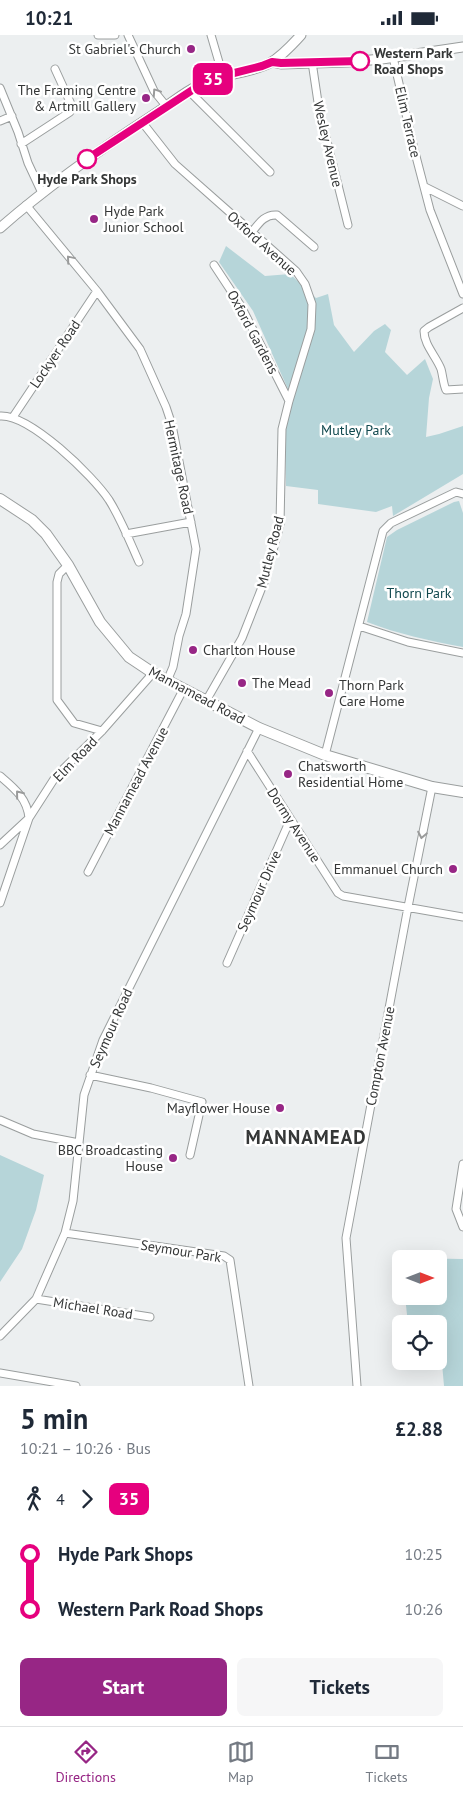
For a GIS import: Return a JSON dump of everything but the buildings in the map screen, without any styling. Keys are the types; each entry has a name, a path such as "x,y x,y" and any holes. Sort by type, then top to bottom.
{"main road":[{"name":"Mannamead Road","path":"0,499 32,520 46,534 68,565 100,621 114,640 130,657 153,673 259,728 325,755 432,787 463,791"}],"street":[{"path":"98,35 115,35"},
{"path":"128,35 154,91 167,107"},
{"path":"211,35 222,76"},
{"path":"0,229 26,205 84,161 189,91 222,76 272,62 284,53 301,35"},
{"path":"272,62 348,62 463,47"},
{"name":"Elim Terrace","path":"394,57 413,145 425,187 438,231 463,294"},
{"name":"Wesley Avenue","path":"312,62 318,109 348,225"},
{"path":"22,143 72,109 55,69"},
{"path":"0,88 28,163 42,193"},
{"path":"189,91 270,172"},
{"path":"0,121 12,116"},
{"name":"Oxford Avenue","path":"142,122 175,164 296,271 305,284 312,304 311,329 292,391"},
{"path":"425,187 463,206"},
{"name":"Hermitage Road","path":"26,205 97,291 140,349 172,425 196,549 186,613 173,669 167,681"},
{"path":"252,232 263,219 271,214 277,215 314,247"},
{"name":"Oxford Gardens","path":"214,265 241,306 289,401"},
{"name":"Lockyer Road","path":"13,417 97,291"},
{"path":"463,309 424,331 426,342 435,355 441,370 446,390 463,389"},
{"name":"Mutley Road","path":"206,701 242,638 266,577 280,524 282,429 292,391"},
{"path":"0,416 13,417 56,444 81,467 109,500 139,562"},
{"path":"325,755 383,531 387,525 456,492 463,494"},
{"path":"126,533 191,522"},
{"path":"68,565 56,582 56,701 74,723 102,731"},
{"path":"359,626 408,642 463,653"},
{"name":"Elm Road","path":"0,845 29,818 56,776 102,731 153,673"},
{"name":"Mannamead Avenue","path":"88,872 183,690"},
{"name":"Seymour Road","path":"0,1336 36,1299 65,1233 73,1201 84,1095 103,1040 259,728"},
{"name":"Dormy Avenue","path":"247,751 338,893 343,896 463,917"},
{"path":"0,776 21,794 28,809 29,818 0,903"},
{"name":"Compton Avenue","path":"357,1386 346,1238 432,787"},
{"name":"Seymour Drive","path":"227,963 290,819"},
{"path":"90,1075 151,1087 202,1102 190,1155"},
{"path":"0,1120 33,1134 79,1143"},
{"path":"463,1164 456,1209 463,1227"},
{"name":"Seymour Park","path":"65,1233 224,1256 230,1260 250,1386"},
{"name":"Michael Road","path":"36,1299 150,1317"},
{"path":"0,1373 76,1386"}],"green space":[{"name":"Mutley Park","path":"226,246 265,276 290,274 316,298 328,294 334,325 354,352 374,331 385,324 391,330 385,352 407,375 425,359 433,379 429,398 426,437 463,426 463,474 393,516 392,506 376,512 318,504 318,490 286,486 285,429 292,398 253,311 219,262"},
{"name":"Thorn Park","path":"459,501 463,513 463,647 414,637 367,622 387,537 397,530"},
{"path":"0,1155 44,1175 36,1210 22,1249 0,1282"},
{"path":"448,1259 463,1259 463,1386 444,1386 443,1370 447,1370 447,1315 407,1315 406,1305 448,1305"}],"bus line":[{"name":"35","path":"87,159 189,91 213,79 272,62 360,61"}],"place":[{"name":"St Gabriel's Church","path":"191,49"},
{"name":"Western Park Road Shops","path":"360,61"},
{"name":"The Framing Centre & Artmill Gallery","path":"146,98"},
{"name":"Hyde Park Shops","path":"87,159"},
{"name":"Hyde Park Junior School","path":"94,219"},
{"name":"Charlton House","path":"193,650"},
{"name":"The Mead","path":"242,683"},
{"name":"Thorn Park Care Home","path":"329,693"},
{"name":"Chatsworth Residential Home","path":"288,774"},
{"name":"Emmanuel Church","path":"453,869"},
{"name":"Mayflower House","path":"280,1108"},
{"name":"BBC Broadcasting House","path":"173,1158"}],"district":[{"name":"MANNAMEAD","path":"306,1137"}]}
